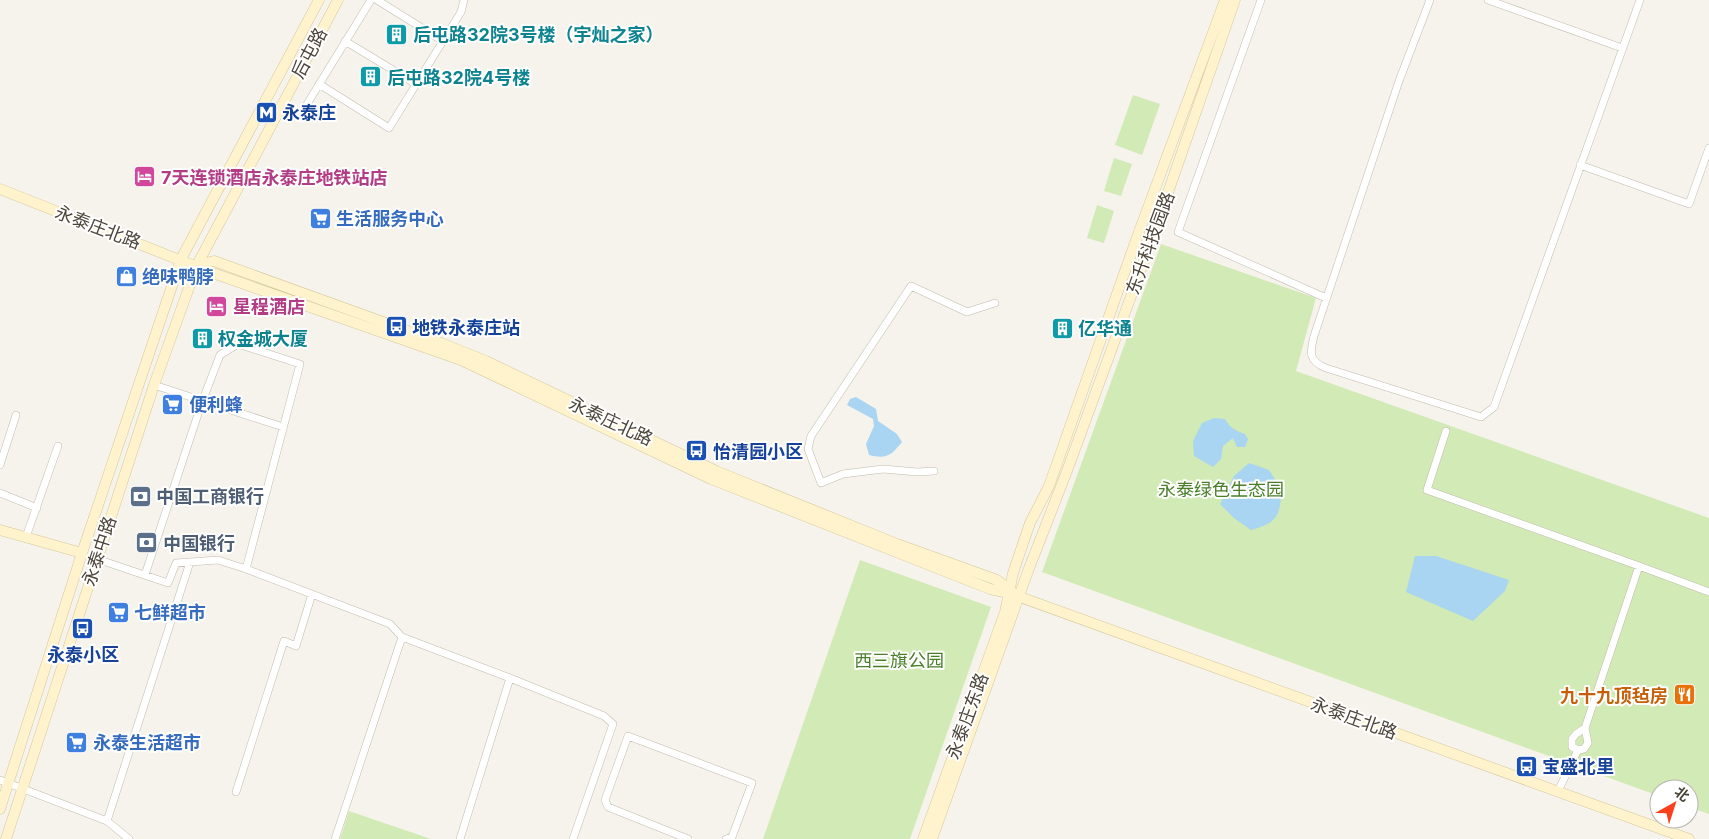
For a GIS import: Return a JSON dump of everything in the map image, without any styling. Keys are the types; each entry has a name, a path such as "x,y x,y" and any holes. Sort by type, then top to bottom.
{"street":[{"name":"后屯路","path":"181,259 319,0"},
{"name":"后屯路","path":"197,265 338,0"},
{"path":"304,109 371,0"},
{"path":"377,0 443,41"},
{"path":"319,84 389,128 461,12 463,0"},
{"name":"东升科技园路","path":"1009,592 1013,573 1030,523 1049,486 1136,240 1225,0"},
{"name":"东升科技园路","path":"1019,597 1142,265 1235,0"},
{"path":"1261,0 1178,232 1326,298"},
{"path":"1430,0 1399,81 1326,298 1311,348 1312,357 1317,364 1481,417 1494,407 1640,0"},
{"path":"1488,0 1622,48"},
{"path":"346,42 416,84"},
{"path":"1580,165 1689,204 1709,148"},
{"name":"永泰庄北路","path":"0,189 197,265 210,272 461,360 711,479 990,590 1009,592 1689,839"},
{"name":"永泰中路","path":"0,809 4,781 181,259"},
{"name":"永泰中路","path":"6,839 154,385 197,265"},
{"path":"934,472 883,469 843,474 821,483 808,448 811,436 911,286 967,312 995,303"},
{"path":"144,575 202,402 220,355 238,344 300,364 246,569"},
{"path":"154,385 283,427"},
{"path":"0,465 16,415"},
{"path":"1446,431 1427,490 1709,592"},
{"path":"26,537 58,446"},
{"path":"0,493 37,508"},
{"path":"0,530 82,553"},
{"path":"97,558 168,583 176,563 218,560 390,624 402,637 604,716 612,724 573,839"},
{"path":"108,821 190,562"},
{"path":"1585,728 1572,739 1572,747 1581,751 1588,743 1585,728 1639,566"},
{"name":"永泰庄东路","path":"923,839 1005,612 1009,592"},
{"path":"236,792 284,642 296,646 312,594"},
{"name":"永泰庄东路","path":"932,839 1019,597"},
{"path":"334,839 402,637"},
{"path":"460,839 510,678"},
{"path":"688,839 608,807 605,800 628,736 752,783 732,837 726,839"},
{"path":"1558,791 1578,750"},
{"path":"4,781 108,821 129,839"}],"green space":[{"path":"1133,95 1160,104 1142,155 1115,145"},
{"path":"1114,158 1132,164 1121,196 1104,191"},
{"path":"1097,205 1114,211 1104,243 1087,238"},
{"name":"永泰绿色生态园","path":"1161,244 1316,298 1296,371 1709,518 1709,814 1699,810 1699,779 1649,779 1649,792 1042,572"},
{"name":"西三旗公园","path":"860,560 991,607 910,839 763,839"},
{"path":"349,811 431,839 340,839"}],"water":[{"path":"856,397 876,409 878,421 897,434 902,442 895,451 880,457 869,455 866,444 874,426 873,419 847,405 850,399"},
{"path":"1214,418 1225,419 1231,427 1245,434 1248,439 1245,447 1237,447 1233,438 1223,446 1221,459 1213,467 1194,456 1193,441 1202,423"},
{"path":"1249,463 1269,470 1282,490 1280,506 1276,517 1267,524 1251,530 1234,518 1220,504 1234,476"},
{"path":"1415,556 1436,556 1509,580 1505,591 1473,621 1406,592"}],"place":[{"name":"后屯路32院3号楼（宇灿之家）","path":"397,34"},
{"name":"后屯路32院4号楼","path":"371,77"},
{"name":"永泰庄","path":"266,112"},
{"name":"7天连锁酒店永泰庄地铁站店","path":"145,177"},
{"name":"生活服务中心","path":"320,218"},
{"name":"绝味鸭脖","path":"126,276"},
{"name":"星程酒店","path":"217,306"},
{"name":"地铁永泰庄站","path":"396,327"},
{"name":"亿华通","path":"1062,328"},
{"name":"权金城大厦","path":"202,338"},
{"name":"便利蜂","path":"173,404"},
{"name":"怡清园小区","path":"697,451"},
{"name":"中国工商银行","path":"140,496"},
{"name":"中国银行","path":"147,543"},
{"name":"七鲜超市","path":"118,612"},
{"name":"永泰小区","path":"83,629"},
{"name":"九十九顶毡房","path":"1684,695"},
{"name":"永泰生活超市","path":"77,742"},
{"name":"宝盛北里","path":"1526,766"}]}
